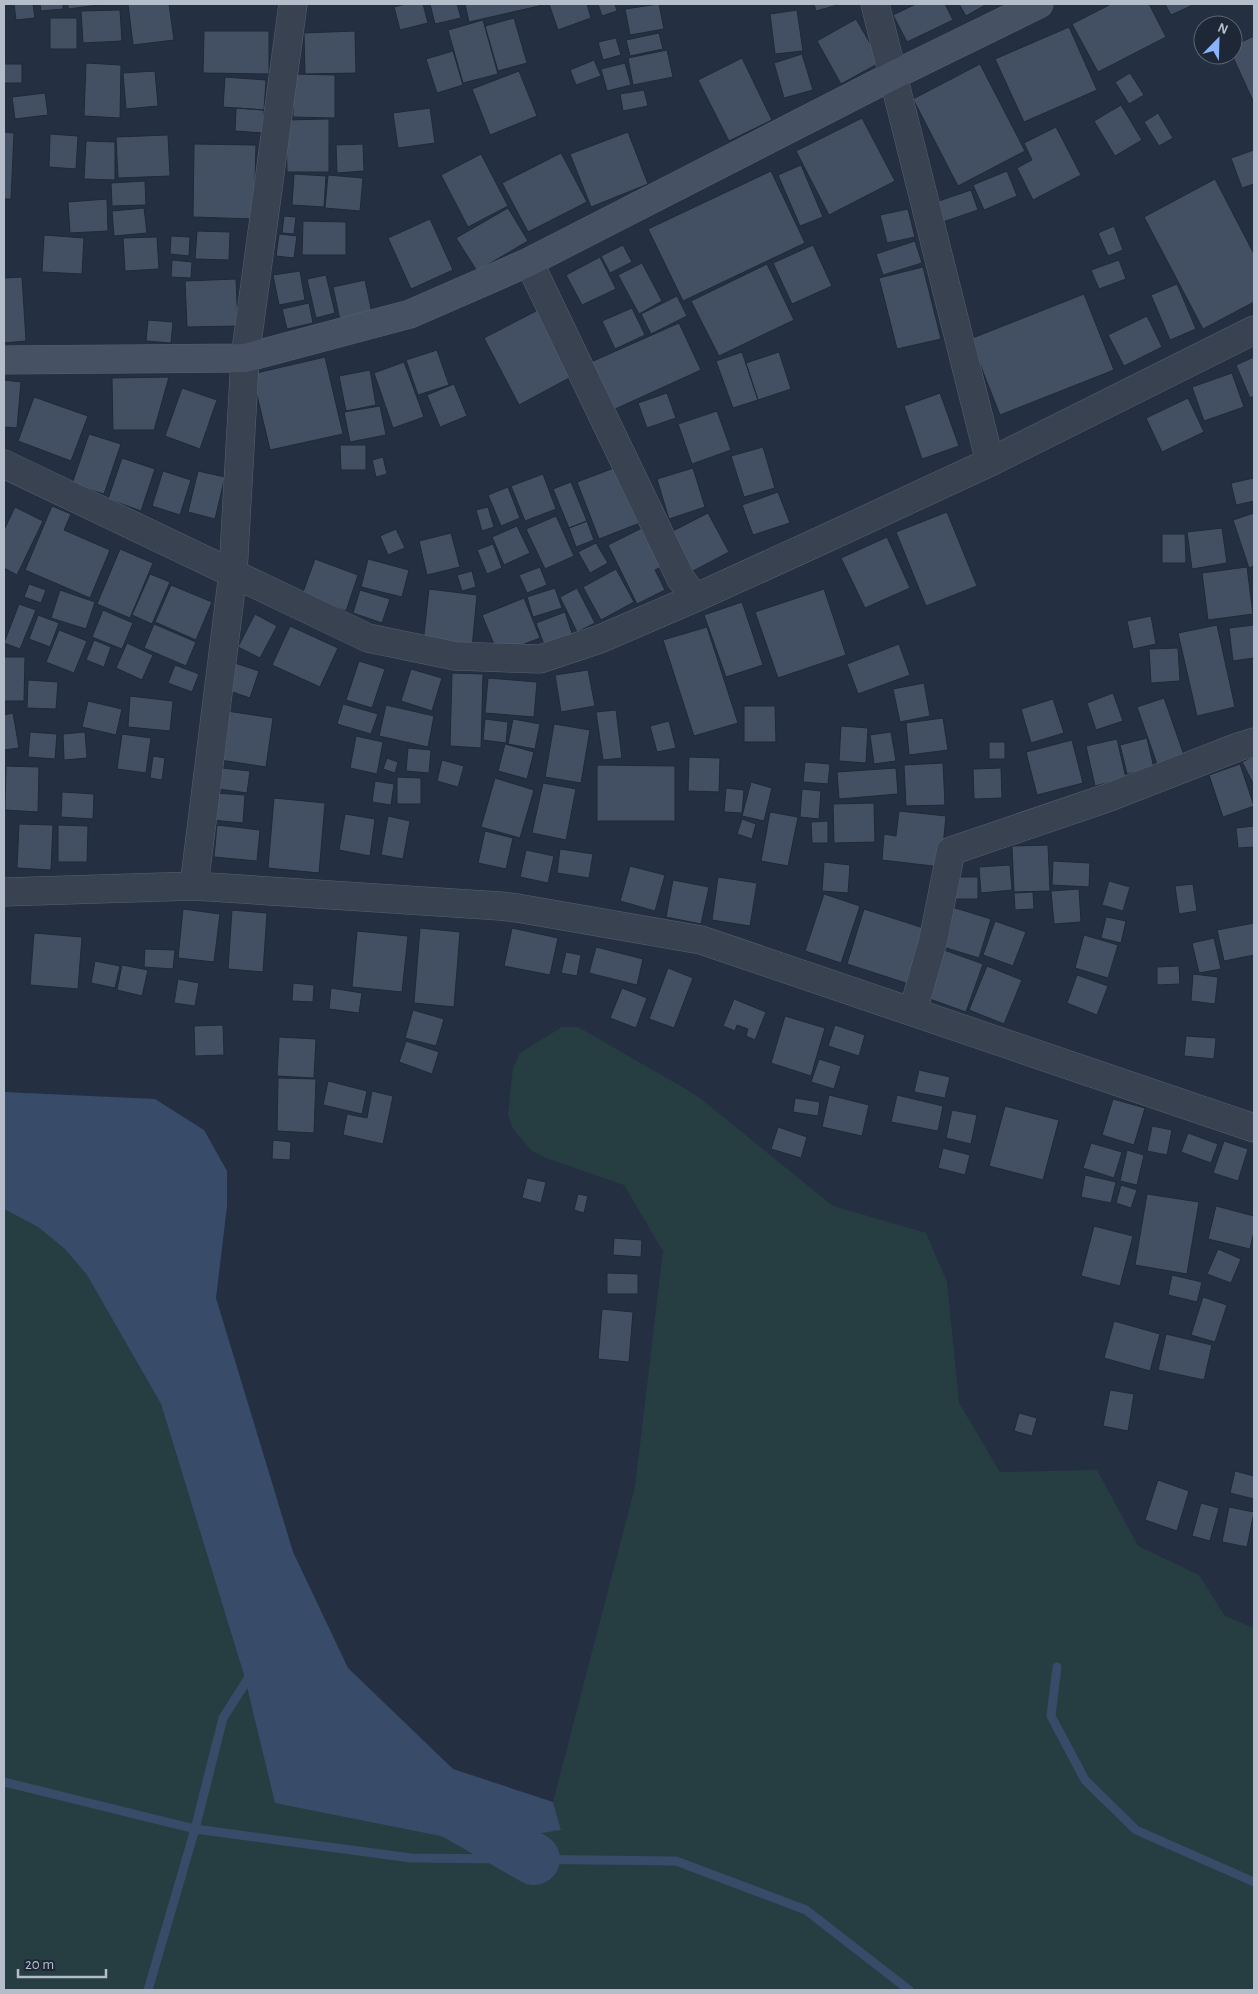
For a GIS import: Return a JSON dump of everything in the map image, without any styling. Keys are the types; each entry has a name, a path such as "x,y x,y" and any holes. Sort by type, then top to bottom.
{"street":[{"path":"194,886 232,574 245,358 293,4"},
{"path":"875,4 990,462"},
{"path":"4,360 245,358 410,314 529,262 1039,4"},
{"path":"529,262 681,579 695,598"},
{"path":"4,464 368,638 455,656 540,660 600,639 695,598 990,462 1254,330"},
{"path":"913,1011 933,941 951,851 1107,798 1254,742"},
{"path":"4,892 194,886 500,906 701,940 1254,1128"}],"green space":[{"path":"562,1027 578,1027 696,1095 833,1206 926,1233 947,1282 959,1403 1000,1472 1097,1470 1138,1546 1199,1575 1225,1616 1254,1628 1254,1990 4,1990 4,1209 38,1227 65,1249 87,1275 161,1404 244,1675 275,1802 561,1830 553,1802 635,1487 663,1251 624,1185 546,1158 532,1151 513,1129 508,1115 513,1068 520,1053"}],"water":[{"path":"4,1092 155,1099 204,1130 227,1171 227,1206 216,1298 293,1552 348,1668 453,1769 553,1802 561,1830 476,1843 275,1803 244,1675 161,1404 87,1275 65,1249 38,1227 4,1209"}],"building":[{"path":"14,4 33,4 35,18 16,20"},
{"path":"40,4 63,4 63,9 41,11"},
{"path":"68,4 106,4 68,9"},
{"path":"128,4 169,4 174,40 133,45"},
{"path":"406,4 423,4 428,23 400,30 394,7"},
{"path":"430,4 457,4 461,18 435,24"},
{"path":"465,4 539,4 539,6 469,22"},
{"path":"549,4 587,4 591,18 558,30"},
{"path":"598,4 615,4 617,11 602,16"},
{"path":"659,4 664,29 630,35 625,9"},
{"path":"814,4 841,4 816,11"},
{"path":"916,4 945,4 953,20 907,42 893,15"},
{"path":"959,4 987,4 966,16"},
{"path":"1111,4 1149,4 1166,37 1098,72 1072,24"},
{"path":"1165,4 1195,4 1171,15"},
{"path":"120,10 122,41 83,43 81,11"},
{"path":"797,10 803,51 775,54 770,14"},
{"path":"50,18 77,18 77,49 50,49"},
{"path":"514,18 527,63 498,71 485,26"},
{"path":"856,19 881,62 841,84 817,41"},
{"path":"483,20 498,74 463,83 448,30"},
{"path":"1069,27 1097,90 1024,122 995,59"},
{"path":"204,31 269,31 269,74 203,73"},
{"path":"355,31 356,73 305,74 304,33"},
{"path":"659,33 663,49 630,56 626,40"},
{"path":"1254,36 1254,103 1237,65 1243,65 1243,41"},
{"path":"616,38 621,55 603,60 598,42"},
{"path":"667,50 673,77 633,85 628,58"},
{"path":"453,51 463,85 437,93 426,59"},
{"path":"802,54 813,90 784,98 774,63"},
{"path":"742,58 772,120 729,141 698,80"},
{"path":"594,60 601,76 576,85 570,70"},
{"path":"86,63 121,65 120,118 84,116"},
{"path":"625,63 631,85 607,91 601,69"},
{"path":"4,64 22,64 22,83 4,83"},
{"path":"980,64 1025,151 958,186 913,99"},
{"path":"155,71 158,106 126,109 123,73"},
{"path":"519,71 537,116 490,135 472,89"},
{"path":"1130,73 1144,95 1129,104 1115,82"},
{"path":"293,74 335,75 335,118 293,117"},
{"path":"225,77 266,80 264,110 223,107"},
{"path":"644,90 648,106 623,111 620,94"},
{"path":"45,93 48,115 15,119 12,97"},
{"path":"1121,105 1142,140 1115,156 1094,121"},
{"path":"236,108 264,110 263,133 235,131"},
{"path":"430,108 435,143 398,148 393,113"},
{"path":"1158,113 1173,138 1159,146 1144,122"},
{"path":"862,118 895,181 829,215 796,151"},
{"path":"329,119 329,172 287,172 286,120"},
{"path":"1056,127 1081,175 1033,200 1017,168 1032,160 1024,143"},
{"path":"4,132 14,133 11,199 4,199"},
{"path":"628,132 648,184 591,207 570,154"},
{"path":"50,134 78,136 76,169 49,167"},
{"path":"168,135 170,176 118,178 116,137"},
{"path":"86,141 115,142 115,180 84,179"},
{"path":"194,144 256,145 254,219 193,217"},
{"path":"363,144 364,171 337,173 336,145"},
{"path":"1254,150 1254,184 1242,188 1231,158"},
{"path":"561,153 587,202 528,232 502,183"},
{"path":"481,154 508,206 468,227 441,175"},
{"path":"801,165 823,217 800,226 778,175"},
{"path":"771,171 805,243 683,301 648,229"},
{"path":"1007,171 1017,196 984,210 973,185"},
{"path":"294,174 326,176 324,207 292,205"},
{"path":"328,175 363,178 360,211 325,208"},
{"path":"1215,179 1254,254 1254,302 1203,329 1144,217"},
{"path":"145,181 146,205 112,206 111,183"},
{"path":"971,190 978,210 940,223 933,203"},
{"path":"107,199 108,231 70,233 68,202"},
{"path":"144,208 147,233 114,236 112,211"},
{"path":"508,208 528,241 477,271 456,238"},
{"path":"908,209 915,237 887,243 880,215"},
{"path":"284,216 296,217 294,234 282,233"},
{"path":"430,219 453,270 411,289 388,238"},
{"path":"303,221 346,222 346,255 302,255"},
{"path":"1114,226 1123,250 1108,256 1098,233"},
{"path":"197,231 230,232 229,260 195,259"},
{"path":"279,234 297,236 294,258 276,256"},
{"path":"44,235 84,238 82,274 42,272"},
{"path":"171,236 190,237 189,256 170,254"},
{"path":"157,237 159,269 125,271 123,238"},
{"path":"915,241 922,263 883,275 876,254"},
{"path":"623,245 632,262 610,273 601,256"},
{"path":"813,245 832,286 792,304 773,263"},
{"path":"600,257 616,289 582,305 566,275"},
{"path":"172,260 192,262 191,278 171,277"},
{"path":"1119,260 1126,279 1099,289 1091,270"},
{"path":"642,263 662,301 639,314 618,275"},
{"path":"767,264 794,320 719,356 691,301"},
{"path":"923,267 941,339 897,349 879,278"},
{"path":"300,271 305,300 279,305 273,275"},
{"path":"326,275 335,313 316,318 307,279"},
{"path":"22,277 26,341 4,343 4,278"},
{"path":"236,279 238,326 187,327 185,281"},
{"path":"365,280 372,313 340,320 333,287"},
{"path":"1177,284 1196,329 1170,340 1151,295"},
{"path":"1084,294 1114,370 1000,415 970,339"},
{"path":"677,296 687,316 651,334 641,314"},
{"path":"309,303 313,323 287,329 282,309"},
{"path":"632,308 645,335 615,349 602,321"},
{"path":"538,310 573,376 519,405 484,338"},
{"path":"1147,316 1162,347 1124,366 1108,335"},
{"path":"148,320 173,322 171,343 146,341"},
{"path":"679,323 701,370 613,410 591,362"},
{"path":"437,350 449,385 418,395 406,360"},
{"path":"742,352 758,400 733,408 716,361"},
{"path":"779,352 791,389 758,400 746,363"},
{"path":"325,357 343,434 270,450 252,374"},
{"path":"1254,357 1254,396 1250,398 1236,365"},
{"path":"404,362 424,417 393,428 374,373"},
{"path":"370,370 376,405 346,411 339,376"},
{"path":"1232,373 1244,407 1204,421 1192,387"},
{"path":"169,377 154,430 113,430 112,378"},
{"path":"4,380 21,382 17,428 4,427"},
{"path":"454,384 467,416 440,427 427,395"},
{"path":"182,388 217,400 200,449 165,436"},
{"path":"667,393 676,418 647,428 638,403"},
{"path":"940,393 959,446 922,459 904,406"},
{"path":"34,397 88,416 71,461 18,441"},
{"path":"1188,398 1204,432 1162,452 1146,418"},
{"path":"380,406 386,435 350,442 344,412"},
{"path":"717,411 731,450 692,464 678,424"},
{"path":"89,434 121,444 104,494 72,484"},
{"path":"340,445 366,445 366,470 341,470"},
{"path":"763,447 775,488 744,497 731,456"},
{"path":"383,457 387,474 376,477 372,460"},
{"path":"122,458 155,469 141,511 108,499"},
{"path":"622,465 645,521 599,539 577,482"},
{"path":"693,468 705,507 669,519 657,479"},
{"path":"163,471 191,480 180,515 152,506"},
{"path":"198,471 225,477 215,519 188,512"},
{"path":"543,474 556,509 525,521 511,486"},
{"path":"1254,478 1254,501 1236,505 1231,483"},
{"path":"571,482 587,521 569,528 553,489"},
{"path":"508,487 520,518 501,526 488,495"},
{"path":"778,492 790,523 753,535 742,505"},
{"path":"52,506 71,514 64,530 110,550 90,598 25,570"},
{"path":"15,507 43,521 17,575 4,568 4,530"},
{"path":"488,507 494,527 482,531 476,510"},
{"path":"947,512 977,586 926,606 896,532"},
{"path":"708,513 729,552 693,571 671,532"},
{"path":"1254,513 1254,566 1249,568 1233,520"},
{"path":"556,516 574,556 545,569 526,529"},
{"path":"587,521 594,540 576,547 569,528"},
{"path":"517,526 530,553 504,565 492,537"},
{"path":"646,526 665,565 655,570 665,590 637,604 608,545"},
{"path":"1222,528 1227,563 1192,569 1187,532"},
{"path":"396,529 405,548 388,555 380,536"},
{"path":"451,533 460,567 427,575 419,541"},
{"path":"1162,534 1185,534 1186,563 1162,563"},
{"path":"887,537 910,588 865,608 841,558"},
{"path":"596,543 608,563 590,573 578,552"},
{"path":"493,544 502,568 487,574 477,550"},
{"path":"120,549 153,563 130,618 97,604"},
{"path":"315,559 358,575 346,611 302,595"},
{"path":"368,559 409,570 402,597 361,587"},
{"path":"540,567 547,585 527,593 519,575"},
{"path":"1247,567 1253,614 1208,620 1202,573"},
{"path":"616,569 634,602 601,620 583,587"},
{"path":"472,571 476,587 462,591 457,575"},
{"path":"150,574 170,582 152,624 132,615"},
{"path":"29,584 46,590 41,603 24,597"},
{"path":"171,585 212,602 196,640 155,622"},
{"path":"555,588 562,608 533,617 527,597"},
{"path":"577,588 595,623 577,632 560,597"},
{"path":"429,589 477,595 472,648 423,643"},
{"path":"824,589 846,655 778,678 755,612"},
{"path":"60,590 95,602 86,629 51,618"},
{"path":"360,590 390,599 382,623 353,613"},
{"path":"524,598 540,638 498,654 482,615"},
{"path":"742,602 763,665 726,677 704,615"},
{"path":"19,604 36,610 20,649 4,643"},
{"path":"103,610 133,623 122,649 92,637"},
{"path":"565,612 573,636 545,647 536,623"},
{"path":"255,614 277,626 260,658 238,647"},
{"path":"38,615 59,623 50,647 29,639"},
{"path":"1151,616 1156,644 1133,649 1127,621"},
{"path":"154,624 196,642 186,666 144,648"},
{"path":"1217,625 1235,707 1197,716 1178,633"},
{"path":"1254,625 1254,658 1233,661 1229,628"},
{"path":"290,626 338,648 320,687 272,665"},
{"path":"707,627 738,723 694,736 663,640"},
{"path":"59,630 87,641 74,673 46,662"},
{"path":"94,640 111,647 104,667 86,660"},
{"path":"127,643 153,655 142,680 116,668"},
{"path":"899,644 910,675 858,694 847,664"},
{"path":"1178,648 1180,681 1151,683 1149,649"},
{"path":"4,657 25,657 24,701 4,701"},
{"path":"359,661 385,669 372,708 346,700"},
{"path":"232,662 259,671 250,698 224,689"},
{"path":"175,665 199,674 192,692 168,683"},
{"path":"411,669 442,678 432,711 401,701"},
{"path":"588,670 595,706 561,712 555,675"},
{"path":"452,673 483,674 481,748 450,746"},
{"path":"488,678 537,682 534,717 485,713"},
{"path":"28,680 58,682 56,709 27,708"},
{"path":"924,683 930,716 900,722 893,689"},
{"path":"1113,693 1123,721 1096,730 1087,703"},
{"path":"130,696 173,701 170,731 128,727"},
{"path":"1164,698 1185,758 1158,767 1137,707"},
{"path":"1053,699 1064,733 1031,743 1021,709"},
{"path":"88,701 122,709 116,735 82,727"},
{"path":"343,704 378,714 371,734 337,724"},
{"path":"386,705 434,716 428,747 379,736"},
{"path":"744,706 775,706 776,742 744,742"},
{"path":"221,710 273,718 266,767 214,759"},
{"path":"616,710 622,758 603,760 596,712"},
{"path":"13,713 19,748 4,750 4,715"},
{"path":"943,718 948,750 909,755 906,723"},
{"path":"485,719 508,722 506,743 483,740"},
{"path":"513,719 540,724 535,749 508,744"},
{"path":"669,721 676,748 657,752 650,726"},
{"path":"554,724 590,730 581,783 545,777"},
{"path":"841,726 868,728 866,763 839,761"},
{"path":"30,732 57,734 55,759 28,757"},
{"path":"85,732 87,758 64,760 63,734"},
{"path":"891,732 896,761 874,764 870,735"},
{"path":"122,734 151,738 146,773 117,769"},
{"path":"356,736 383,742 377,774 350,768"},
{"path":"1147,738 1154,768 1127,774 1120,745"},
{"path":"1117,739 1126,778 1095,786 1086,746"},
{"path":"1072,740 1083,783 1037,795 1026,752"},
{"path":"989,742 1005,742 1005,759 989,759"},
{"path":"505,744 534,752 527,779 498,771"},
{"path":"408,748 431,750 429,773 406,771"},
{"path":"153,756 165,758 162,780 150,778"},
{"path":"1254,756 1254,785 1242,762"},
{"path":"689,757 720,758 719,792 688,791"},
{"path":"387,758 398,762 395,773 383,769"},
{"path":"442,760 464,766 458,787 437,781"},
{"path":"805,762 830,764 828,784 803,782"},
{"path":"943,763 945,805 906,806 904,765"},
{"path":"1240,764 1254,806 1223,817 1209,775"},
{"path":"597,765 675,766 675,821 597,821"},
{"path":"6,766 39,767 38,812 5,810"},
{"path":"222,768 250,771 247,793 219,789"},
{"path":"896,768 898,794 839,799 837,772"},
{"path":"1001,768 1002,798 974,799 973,769"},
{"path":"397,777 421,778 421,804 397,804"},
{"path":"495,778 534,790 520,838 481,827"},
{"path":"375,781 394,784 391,805 372,802"},
{"path":"751,782 772,788 764,821 742,816"},
{"path":"543,783 576,789 566,840 532,833"},
{"path":"726,788 744,790 742,813 724,812"},
{"path":"802,789 821,791 819,819 800,817"},
{"path":"62,792 94,794 93,819 61,817"},
{"path":"214,793 245,795 243,823 212,820"},
{"path":"274,798 325,803 319,873 268,868"},
{"path":"874,803 875,842 834,843 833,804"},
{"path":"899,811 946,816 941,867 882,860 884,834 896,836"},
{"path":"770,812 798,817 788,866 761,861"},
{"path":"345,814 375,819 370,856 339,850"},
{"path":"388,816 410,821 403,859 381,855"},
{"path":"742,819 756,824 752,839 737,834"},
{"path":"828,821 828,843 812,843 811,822"},
{"path":"19,824 53,825 51,870 17,868"},
{"path":"58,825 88,826 87,862 58,862"},
{"path":"217,825 260,830 257,861 214,857"},
{"path":"1254,826 1254,847 1238,848 1236,828"},
{"path":"485,831 513,838 506,869 478,863"},
{"path":"1048,845 1050,891 1014,892 1012,846"},
{"path":"560,849 593,854 589,878 557,873"},
{"path":"526,850 554,856 548,883 520,877"},
{"path":"1053,861 1090,863 1089,887 1052,885"},
{"path":"824,862 850,865 848,893 822,891"},
{"path":"1010,865 1012,890 981,893 979,867"},
{"path":"630,866 665,875 655,911 620,901"},
{"path":"718,877 757,883 750,926 712,920"},
{"path":"950,877 978,877 978,899 951,899"},
{"path":"673,880 709,887 701,924 666,917"},
{"path":"1109,881 1130,887 1123,911 1102,905"},
{"path":"1193,884 1197,911 1179,914 1175,886"},
{"path":"1079,889 1081,922 1054,924 1051,891"},
{"path":"1033,892 1034,909 1015,910 1014,893"},
{"path":"824,894 860,906 841,963 805,951"},
{"path":"952,907 991,919 979,958 940,946"},
{"path":"183,909 220,914 214,962 178,958"},
{"path":"864,909 930,930 912,985 847,964"},
{"path":"232,910 267,913 263,972 228,969"},
{"path":"1106,917 1126,921 1121,943 1101,938"},
{"path":"995,921 1026,932 1013,966 983,955"},
{"path":"1254,923 1254,955 1224,961 1217,930"},
{"path":"420,928 460,932 454,1007 414,1003"},
{"path":"512,928 558,938 550,975 504,966"},
{"path":"357,931 408,936 402,992 352,987"},
{"path":"34,933 82,937 78,989 30,985"},
{"path":"1084,935 1118,945 1108,978 1075,968"},
{"path":"1214,938 1221,969 1199,973 1192,943"},
{"path":"596,947 643,959 637,985 589,973"},
{"path":"145,949 175,950 173,969 144,967"},
{"path":"944,950 983,964 966,1012 927,998"},
{"path":"566,952 581,955 577,976 561,973"},
{"path":"95,961 120,966 115,988 91,983"},
{"path":"122,965 148,970 142,996 117,990"},
{"path":"987,966 1022,980 1004,1024 969,1010"},
{"path":"1179,966 1180,984 1157,985 1157,967"},
{"path":"668,968 693,978 674,1028 649,1019"},
{"path":"1193,974 1218,977 1215,1004 1191,1001"},
{"path":"1077,975 1108,986 1097,1015 1067,1003"},
{"path":"178,979 199,983 195,1006 174,1003"},
{"path":"293,983 314,985 313,1002 292,1001"},
{"path":"331,988 362,993 359,1013 329,1009"},
{"path":"622,988 647,998 636,1028 610,1018"},
{"path":"734,999 766,1012 755,1040 746,1036 748,1029 737,1025 735,1031 723,1026"},
{"path":"413,1010 444,1019 436,1046 405,1038"},
{"path":"785,1016 825,1028 811,1076 771,1063"},
{"path":"223,1025 224,1055 195,1056 194,1026"},
{"path":"835,1025 865,1035 859,1056 828,1046"},
{"path":"1186,1036 1216,1038 1214,1059 1184,1056"},
{"path":"279,1037 316,1039 314,1078 277,1076"},
{"path":"406,1041 439,1052 432,1074 399,1062"},
{"path":"819,1059 841,1066 834,1089 811,1082"},
{"path":"919,1070 950,1077 945,1098 914,1092"},
{"path":"278,1078 316,1079 314,1133 277,1131"},
{"path":"328,1081 367,1091 362,1114 323,1105"},
{"path":"372,1091 393,1096 383,1144 343,1135 347,1114 367,1118"},
{"path":"829,1095 869,1105 862,1136 822,1127"},
{"path":"897,1095 943,1106 938,1131 891,1122"},
{"path":"795,1098 820,1102 818,1116 793,1112"},
{"path":"1113,1099 1145,1108 1134,1145 1102,1135"},
{"path":"1005,1106 1059,1120 1043,1180 989,1166"},
{"path":"952,1110 977,1115 971,1144 946,1138"},
{"path":"1152,1126 1172,1130 1167,1155 1147,1151"},
{"path":"778,1127 807,1137 801,1158 771,1149"},
{"path":"1188,1133 1218,1144 1211,1163 1181,1152"},
{"path":"273,1140 291,1142 290,1160 272,1159"},
{"path":"1224,1141 1248,1149 1238,1181 1213,1173"},
{"path":"1091,1143 1122,1152 1114,1178 1083,1168"},
{"path":"943,1148 970,1155 965,1175 938,1168"},
{"path":"1127,1150 1144,1155 1137,1185 1120,1181"},
{"path":"1085,1175 1116,1182 1111,1203 1081,1197"},
{"path":"527,1178 546,1182 541,1203 522,1198"},
{"path":"1121,1185 1137,1190 1131,1208 1116,1203"},
{"path":"578,1194 588,1196 584,1213 574,1210"},
{"path":"1147,1194 1199,1202 1187,1274 1135,1265"},
{"path":"1216,1206 1254,1216 1254,1231 1250,1249 1208,1239"},
{"path":"1094,1226 1133,1236 1120,1286 1081,1276"},
{"path":"614,1238 642,1240 641,1257 613,1255"},
{"path":"1218,1249 1241,1259 1231,1283 1207,1274"},
{"path":"607,1273 638,1274 638,1294 607,1294"},
{"path":"1172,1275 1202,1282 1197,1302 1168,1295"},
{"path":"1203,1297 1227,1305 1215,1342 1191,1335"},
{"path":"602,1309 633,1312 629,1362 598,1359"},
{"path":"1114,1321 1160,1334 1150,1371 1104,1358"},
{"path":"1166,1334 1212,1345 1204,1380 1158,1370"},
{"path":"1110,1390 1134,1394 1128,1431 1103,1426"},
{"path":"1019,1413 1037,1418 1032,1436 1014,1431"},
{"path":"1235,1471 1254,1476 1254,1499 1230,1493"},
{"path":"1158,1480 1189,1491 1177,1531 1145,1520"},
{"path":"1201,1503 1219,1508 1210,1541 1192,1536"},
{"path":"1229,1507 1254,1512 1247,1547 1222,1542"}],"waterway":[{"path":"1057,1667 1051,1716 1085,1780 1136,1830 1254,1882"},
{"path":"148,1990 195,1829 223,1718 251,1674"},
{"path":"4,1782 195,1829 411,1858 676,1861 806,1910 909,1990"},
{"path":"438,1804 534,1859"}]}
